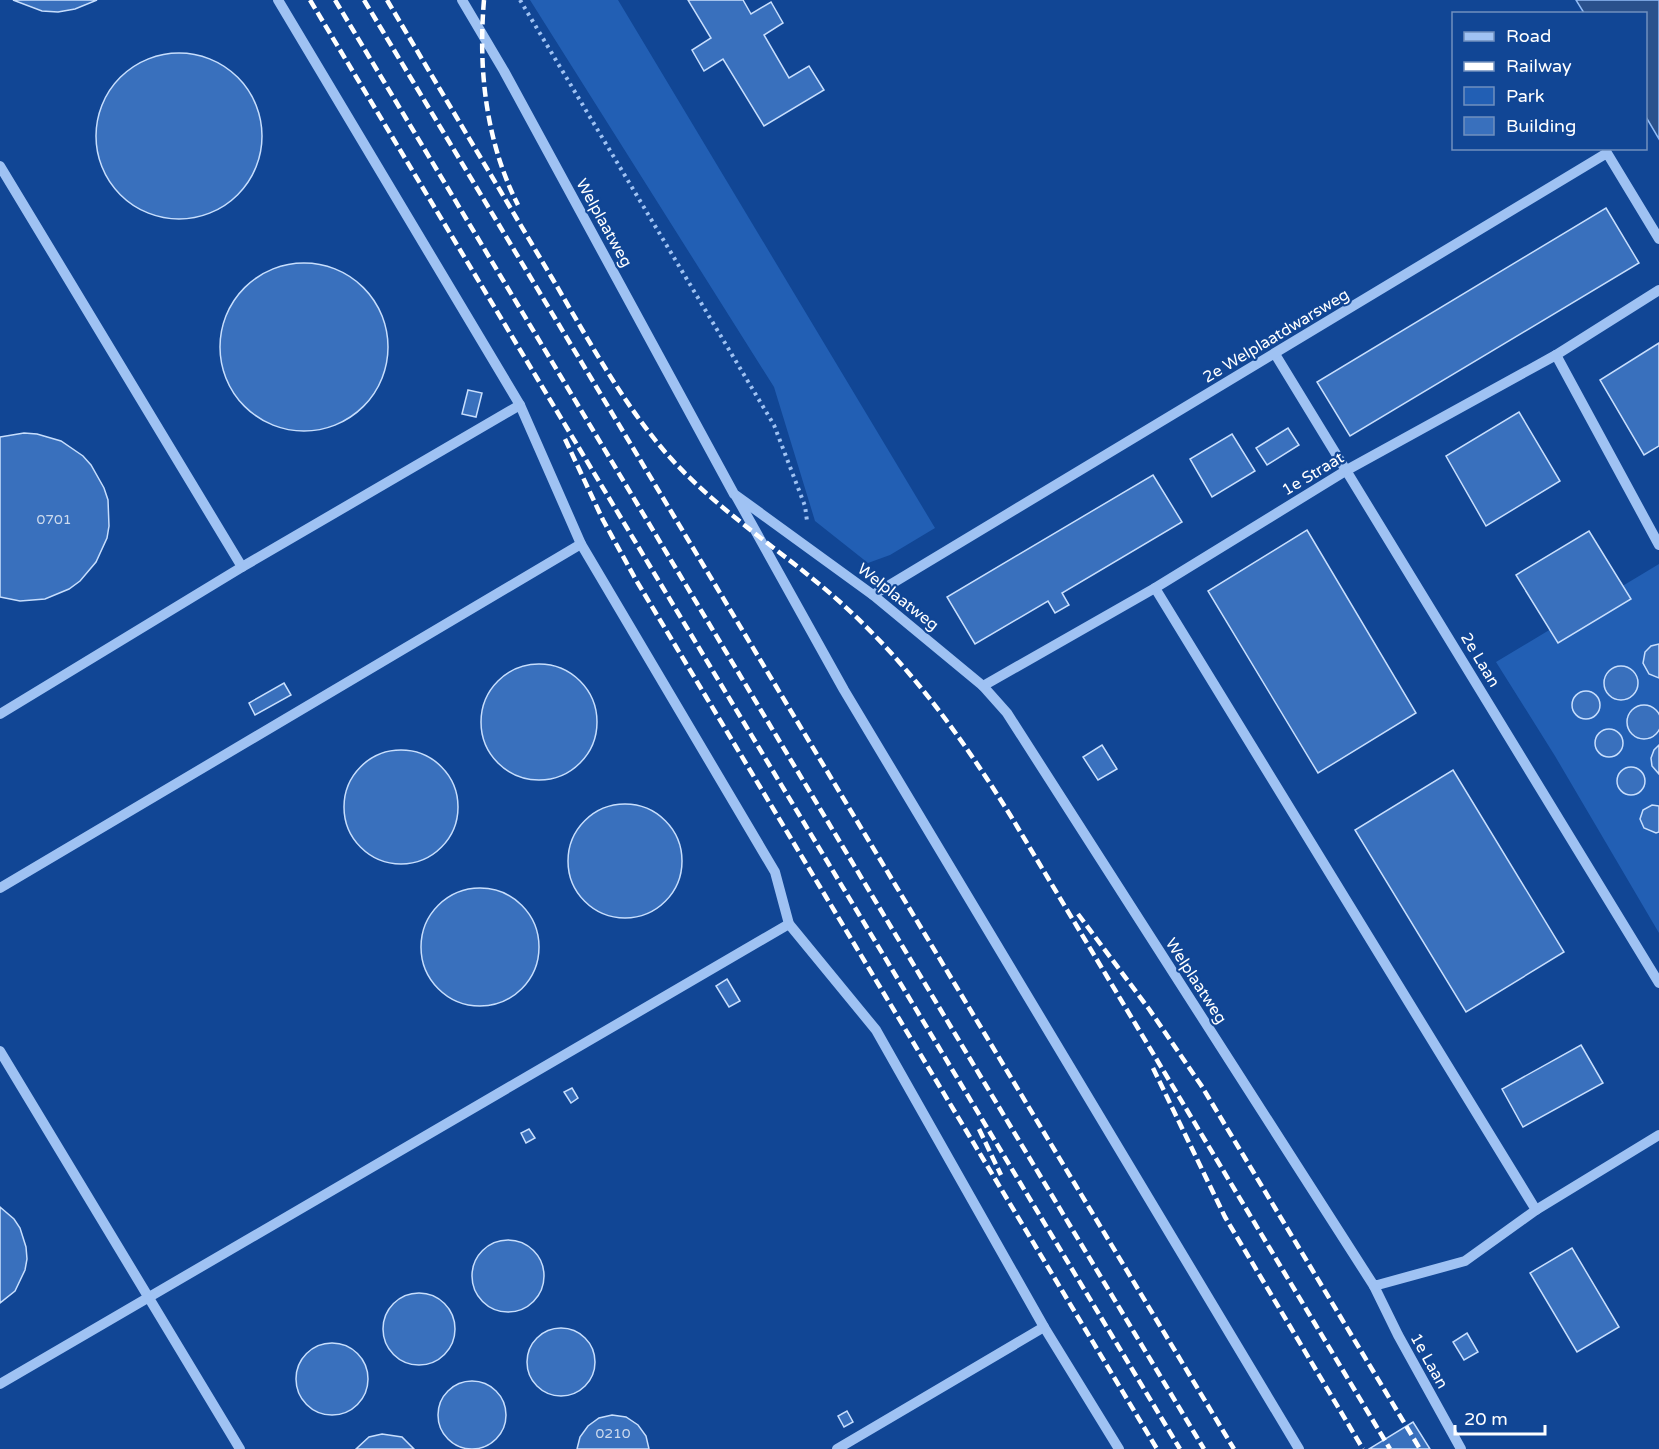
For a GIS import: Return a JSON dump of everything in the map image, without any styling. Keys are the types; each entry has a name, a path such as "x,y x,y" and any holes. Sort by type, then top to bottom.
{"lane":[{"path":"278,0 520,405 580,544 775,872 789,924 876,1029 1044,1327 1119,1449"},
{"name":"Welplaatweg","path":"462,0 504,71 734,494 844,690 1299,1449"},
{"name":"2e Welplaatdwarsweg","path":"873,595 1607,153 1659,239"},
{"path":"0,166 242,567"},
{"name":"1e Straat","path":"983,686 1155,588 1347,470 1556,355 1659,290"},
{"name":"2e Laan","path":"1275,354 1659,982"},
{"path":"1556,355 1659,545"},
{"path":"0,714 242,567 520,405"},
{"name":"Welplaatweg","path":"734,494 873,595 983,686 1007,713 1374,1286"},
{"path":"0,888 580,544"},
{"path":"1155,588 1536,1210"},
{"path":"0,1384 789,924"},
{"path":"0,1052 240,1449"},
{"path":"1374,1286 1465,1262 1536,1210 1659,1135"},
{"name":"1e Laan","path":"1374,1286 1398,1335 1461,1449"},
{"path":"837,1449 1044,1327"}],"path":[{"path":"520,0 774,425 805,506 809,548"}],"green space":[{"path":"530,0 618,0 935,528 890,555 868,563 815,521 774,387"},
{"path":"1659,564 1659,933 1555,756 1496,662"}],"shaded area":[{"path":"1576,0 1659,0 1659,139 1647,119 1647,12 1583,12"}],"building":[{"path":"13,0 97,0 75,9 58,12 42,11"},
{"path":"688,0 743,0 751,14 771,2 783,23 764,35 789,78 809,66 824,90 764,126 723,59 704,71 692,50 711,38"},
{"path":"179,53 195,54 211,59 238,77 256,104 261,120 261,152 256,168 238,195 211,213 195,218 179,219 163,218 147,213 120,195 102,168 97,152 96,136 97,120 102,104 120,77 147,59 163,54"},
{"path":"1606,208 1639,263 1350,436 1317,382"},
{"path":"304,263 336,270 351,277 363,288 374,300 381,315 388,347 381,379 374,394 363,406 351,417 336,424 304,431 272,424 257,417 245,406 234,394 227,379 220,347 227,315 234,300 245,288 257,277 272,270"},
{"path":"1659,343 1659,446 1644,455 1600,380"},
{"path":"468,390 482,393 476,417 462,414"},
{"path":"1519,412 1560,481 1486,526 1446,456"},
{"path":"1288,428 1299,445 1267,465 1256,448"},
{"path":"24,433 61,441 83,456 104,488 108,500 109,526 107,538 96,562 80,581 69,589 45,599 20,601 0,597 0,437"},
{"path":"1232,434 1255,471 1212,497 1190,459"},
{"path":"1153,475 1182,522 1062,593 1069,605 1055,613 1048,601 975,644 947,597"},
{"path":"1307,530 1416,713 1318,773 1208,591"},
{"path":"1589,531 1631,599 1558,643 1516,575"},
{"path":"1659,644 1659,678 1649,674 1643,663 1645,652 1651,646"},
{"path":"539,664 561,669 580,681 592,700 597,722 592,744 580,763 561,775 539,780 517,775 498,763 486,744 481,722 486,700 498,681 517,669"},
{"path":"1621,666 1633,671 1638,683 1633,695 1621,700 1609,695 1604,683 1609,671"},
{"path":"284,683 291,695 255,715 249,703"},
{"path":"1586,691 1596,695 1600,705 1596,715 1586,719 1576,715 1572,705 1576,695"},
{"path":"1644,705 1656,710 1660,725 1656,734 1644,739 1632,734 1627,722 1632,710"},
{"path":"1609,729 1619,733 1623,743 1619,753 1609,757 1599,753 1595,743 1599,733"},
{"path":"1102,745 1117,769 1098,780 1083,757"},
{"path":"1659,745 1659,774 1652,766 1651,758"},
{"path":"401,750 423,755 441,767 453,785 458,807 453,829 441,847 423,859 401,864 379,859 361,847 349,829 344,807 349,785 361,767 379,755"},
{"path":"1631,767 1641,771 1645,781 1641,791 1631,795 1621,791 1617,781 1621,771"},
{"path":"1453,770 1564,952 1466,1012 1355,830"},
{"path":"625,804 647,808 665,821 678,839 682,861 678,883 665,901 647,914 625,918 603,914 585,901 572,883 568,861 572,839 585,821 603,808"},
{"path":"1652,805 1659,806 1659,832 1656,833 1644,828 1640,819 1643,810"},
{"path":"480,888 503,892 522,905 535,924 539,947 535,970 522,989 503,1002 480,1006 457,1002 438,989 425,970 421,947 425,924 438,905 457,892"},
{"path":"727,979 740,1001 729,1007 716,986"},
{"path":"1581,1045 1603,1083 1523,1127 1502,1089"},
{"path":"572,1088 578,1098 571,1103 564,1092"},
{"path":"529,1129 535,1138 526,1143 521,1133"},
{"path":"0,1207 14,1219 20,1228 27,1259 25,1270 15,1291 0,1303"},
{"path":"508,1240 528,1246 538,1256 544,1276 538,1296 528,1306 508,1312 488,1306 478,1296 472,1276 478,1256 488,1246"},
{"path":"1572,1248 1619,1327 1577,1352 1530,1273"},
{"path":"419,1293 439,1299 449,1309 455,1329 449,1349 439,1359 419,1365 399,1359 389,1349 383,1329 389,1309 399,1299"},
{"path":"554,1328 568,1328 580,1333 590,1343 595,1362 590,1381 580,1391 568,1396 554,1396 542,1391 532,1381 527,1369 527,1355 532,1343 542,1333"},
{"path":"1467,1333 1478,1352 1464,1360 1453,1342"},
{"path":"332,1343 352,1349 362,1359 368,1379 362,1399 352,1409 332,1415 312,1409 302,1399 296,1379 302,1359 312,1349"},
{"path":"472,1381 485,1384 496,1391 503,1402 506,1415 503,1428 496,1439 485,1446 472,1449 459,1446 448,1439 441,1428 438,1415 441,1402 448,1391 459,1384"},
{"path":"847,1411 853,1422 844,1427 838,1416"},
{"path":"612,1415 626,1417 638,1425 646,1436 649,1449 577,1449 580,1437 588,1426 599,1418"},
{"path":"1413,1422 1430,1449 1369,1449"},
{"path":"382,1434 402,1437 414,1449 356,1449 369,1437"}],"railway":[{"path":"310,0 1180,1449"},
{"path":"335,0 1204,1449"},
{"path":"364,0 1234,1449"},
{"path":"387,0 605,368 650,433 666,453 707,494 818,583 865,626 890,651 955,732 1012,818 1390,1449"},
{"path":"484,0 482,53 487,105 498,156 518,205"},
{"path":"565,439 603,520 636,580 1157,1449"},
{"path":"1078,914 1149,1009 1201,1085 1420,1449"},
{"path":"1153,1068 1225,1217 1363,1449"},
{"path":"979,1129 1001,1175"}]}
